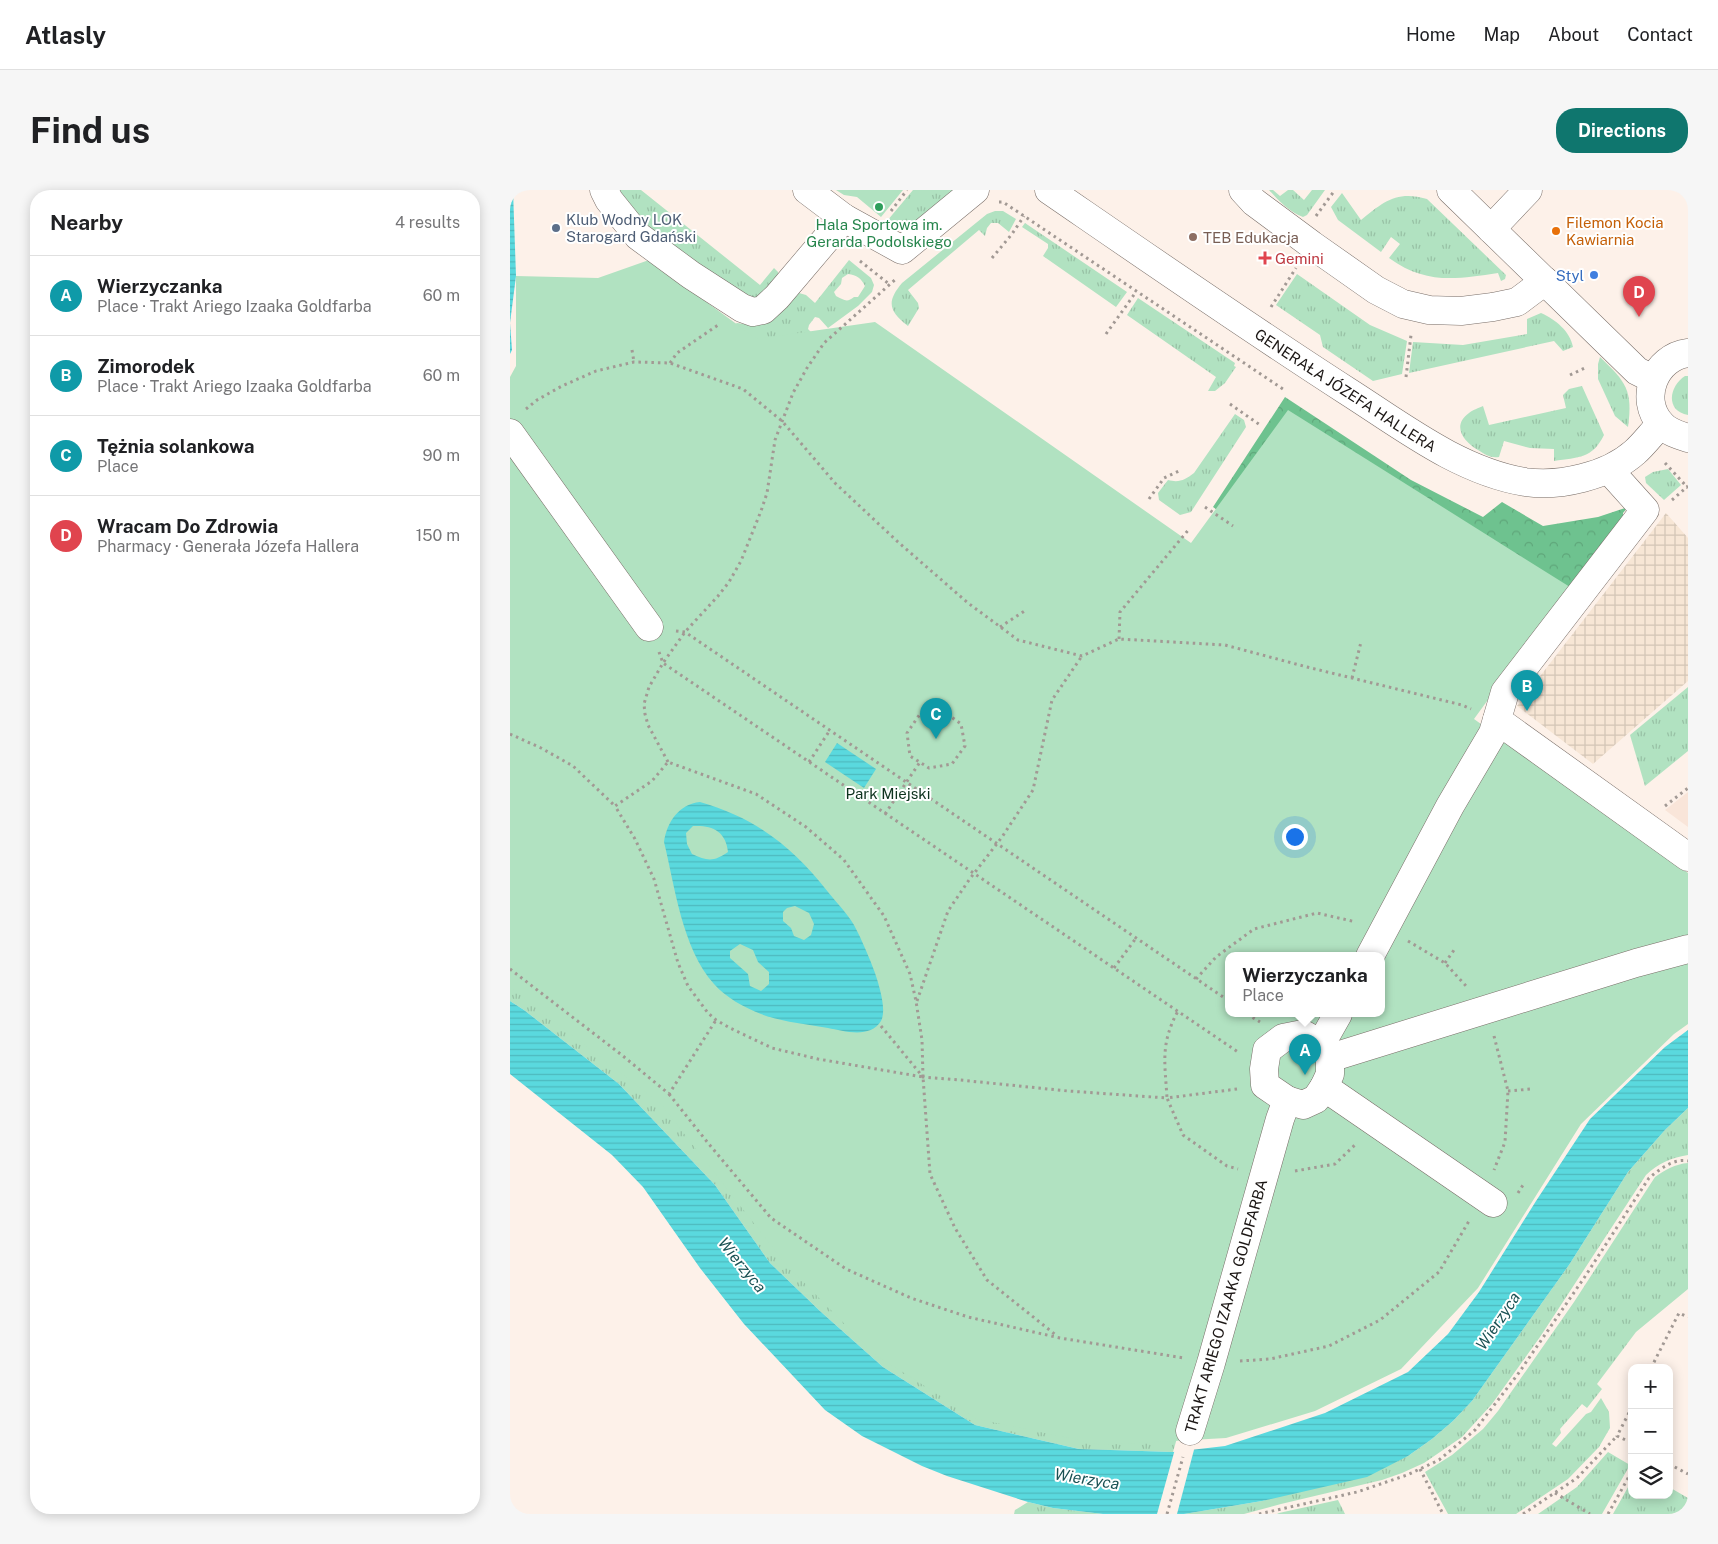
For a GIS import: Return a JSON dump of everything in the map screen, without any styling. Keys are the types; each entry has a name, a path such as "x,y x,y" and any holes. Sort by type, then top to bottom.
{"street":[{"path":"604,190 609,200 638,236 691,275 742,308 752,312 763,310 844,218"},
{"path":"807,190 844,218 902,250 984,196"},
{"name":"GENERAŁA JÓZEFA HALLERA","path":"1049,190 1280,347 1446,452 1486,472 1526,482 1564,482 1609,470 1635,452 1661,424"},
{"path":"1243,190 1254,202 1312,245 1376,290 1404,304 1429,310 1461,311 1493,307 1517,302 1545,281"},
{"path":"1451,190 1637,371 1653,379"},
{"path":"1491,229 1528,190"},
{"path":"1688,354 1672,358 1661,367 1653,379 1650,394 1652,410 1661,424 1675,435 1688,438"},
{"path":"517,422 649,627"},
{"path":"1372,952 1450,806 1493,733 1505,692 1645,510 1609,470"},
{"path":"1497,720 1688,857"},
{"path":"1326,1051 1486,1009 1688,949"},
{"path":"1326,1051 1303,1034 1283,1038 1267,1050 1264,1069 1265,1086 1287,1100 1303,1105 1316,1099 1330,1074 1326,1051 1337,1017"},
{"path":"1324,1087 1489,1200"},
{"name":"TRAKT ARIEGO IZAAKA GOLDFARBA","path":"1190,1431 1263,1176 1287,1100"}],"path":[{"path":"1321,209 1335,190"},
{"path":"984,196 1003,202 1283,389"},
{"path":"992,258 1024,216"},
{"path":"904,272 824,343 800,379 782,421 774,448 767,493 762,511 741,560 729,582 685,632 663,663 649,687 644,704 648,725 668,762 756,794 806,827 844,860 884,916 910,974 916,1001 922,1040 930,1174 955,1228 987,1280 1060,1338"},
{"path":"1273,304 1293,274"},
{"path":"1106,334 1136,292"},
{"path":"670,363 677,353 742,308"},
{"path":"1406,377 1410,338"},
{"path":"632,350 634,362"},
{"path":"517,422 537,400 562,386 596,371 634,362 670,363 743,389 782,421 835,483 968,603 1018,640 1082,656"},
{"path":"1570,375 1588,367"},
{"path":"1230,404 1260,424"},
{"path":"1665,463 1688,488"},
{"path":"1150,499 1164,478 1179,471"},
{"path":"1205,508 1233,526"},
{"path":"1120,639 1120,612 1190,528"},
{"path":"1000,627 1026,610"},
{"path":"685,632 1225,998"},
{"path":"916,1001 948,912 1034,790 1052,700 1082,656 1120,639 1225,645 1462,705 1497,720"},
{"path":"1352,678 1361,642"},
{"path":"663,663 1264,1069"},
{"path":"942,710 961,724 964,746 952,764 929,768 920,762 910,756 907,733 920,714 942,710"},
{"path":"809,762 830,730"},
{"path":"510,734 541,748 573,766 615,806 635,838 654,879 678,964 688,986 700,1004 716,1020 772,1048 818,1059 923,1078 1167,1098 1165,1048 1169,1027 1178,1011"},
{"path":"615,806 652,781 668,762"},
{"path":"885,814 920,762"},
{"path":"1114,968 1136,938"},
{"path":"1445,963 1454,950"},
{"path":"510,969 669,1094 708,1144 771,1218 846,1269 912,1298 968,1317 1060,1338 1211,1363 1270,1360 1329,1346 1380,1320 1439,1272 1489,1200 1505,1142 1508,1091 1486,1009"},
{"path":"669,1094 716,1020"},
{"path":"881,1026 923,1078"},
{"path":"1508,1091 1531,1089"},
{"path":"1259,1514 1357,1492 1407,1475 1439,1460 1475,1430 1518,1374 1584,1278 1649,1178 1660,1169 1681,1160 1688,1161"},
{"path":"1653,1364 1679,1312 1688,1317"},
{"path":"1523,1514 1576,1478 1618,1436 1631,1409"},
{"name":"TRAKT ARIEGO IZAAKA GOLDFARBA","path":"1167,1514 1190,1431"},
{"path":"1618,1436 1628,1441"},
{"path":"1673,1466 1688,1474"},
{"path":"1420,1469 1443,1514"},
{"path":"1608,1514 1628,1478"},
{"path":"1555,1493 1590,1514"}],"shaded area":[{"path":"1666,513 1688,538 1688,681 1593,764 1517,706"},
{"path":"1688,792 1688,827 1665,810"}],"green space":[{"path":"615,190 641,190 760,285 774,268 778,272 779,279 757,300 748,300 643,225"},
{"name":"Hala Sportowa im. Gerarda Podolskiego","path":"836,190 903,190 881,217 857,197 844,195"},
{"path":"913,190 955,190 910,226 887,221"},
{"path":"1269,190 1273,190 1280,196 1288,190 1293,190 1304,200 1312,190 1325,190 1307,215 1303,217 1280,202"},
{"path":"1342,193 1361,220 1391,199 1407,196 1427,199 1506,275 1505,279 1501,281 1498,273 1442,278 1416,273 1403,267 1389,258 1400,244 1391,237 1381,252 1338,220 1331,207"},
{"path":"1003,211 1016,219 1009,232 998,223 991,223 987,228 985,236 979,230 908,290 918,303 919,308 908,326 897,316 892,306 894,296 902,283 987,214"},
{"path":"1025,223 1127,292 1116,307 1043,256 1048,248 1048,244 1022,227"},
{"name":"Park Miejski","path":"649,260 757,339 875,322 1191,543 1288,410 1570,587 1474,719 1688,873 1688,1024 1674,1034 1581,1124 1478,1288 1401,1369 1315,1411 1226,1438 1102,1445 977,1419 874,1354 784,1262 661,1104 510,987 510,377 516,366 516,276 598,278"},
{"path":"849,260 871,278 874,285 872,292 858,306 828,328 819,318 815,317 808,329 818,339 701,345 737,323 751,325 765,323 799,293 806,295 815,303","holes":["848,274 858,277 865,286 858,297 845,300 836,296 834,292 841,284 842,278"]},
{"path":"1297,274 1370,325 1407,341 1402,374 1373,381 1323,347 1320,335 1276,305"},
{"path":"1138,298 1235,363 1234,366 1236,367 1225,383 1215,391 1208,391 1216,377 1127,315"},
{"path":"1541,313 1552,319 1566,331 1573,347 1563,351 1554,341 1409,373 1413,342 1463,345 1527,334 1527,319"},
{"path":"1600,357 1622,380 1626,388 1629,404 1628,427 1615,416 1598,379"},
{"path":"1685,376 1688,376 1688,415 1676,409 1672,398 1675,386"},
{"path":"1582,386 1604,435 1595,449 1584,456 1554,461 1554,449 1530,448 1504,441 1499,457 1493,457 1473,447 1461,433 1461,423 1464,418 1472,411 1483,406 1489,425 1566,408 1563,395 1569,389"},
{"path":"1285,397 1411,480 1483,517 1502,502 1543,526 1598,517 1628,507 1623,513 1623,522 1485,696 1213,507"},
{"path":"1235,414 1244,420 1246,427 1191,512 1180,515 1159,500 1158,493 1168,480 1182,480 1194,473"},
{"path":"1668,469 1681,485 1664,500 1646,483 1645,477 1653,472"},
{"path":"1688,687 1688,751 1645,786 1630,735"},
{"path":"510,977 1197,1368 1173,1452 1079,1449 975,1425 883,1367 770,1263 715,1185 619,1084 510,1001"},
{"path":"1688,1108 1688,1155 1665,1162 1646,1175 1540,1337 1492,1404 1462,1437 1424,1463 1382,1480 1244,1514 1184,1514 1262,1501 1408,1456 1432,1439 1472,1401 1569,1265 1628,1172 1665,1130"},
{"path":"1688,1163 1688,1289 1636,1332 1597,1384 1602,1389 1587,1408 1582,1404 1560,1429 1561,1433 1552,1444 1556,1447 1586,1414 1591,1412 1601,1398 1609,1412 1610,1428 1599,1447 1568,1479 1516,1514 1448,1514 1425,1472 1452,1455 1483,1429 1498,1411 1574,1302 1655,1177 1670,1168"},
{"path":"1608,1452 1628,1464 1628,1468 1602,1514 1538,1514 1577,1487"},
{"path":"1628,1487 1628,1499 1673,1499 1673,1489 1688,1498 1688,1514 1613,1514"},
{"path":"1338,1500 1345,1514 1277,1514 1279,1513"},
{"path":"1028,1502 1053,1508 1103,1514 1014,1514 1015,1510"}],"water":[{"path":"510,190 513,190 516,276 510,323"},
{"path":"510,323 512,350 510,354"},
{"path":"837,743 876,769 864,788 825,762"},
{"path":"700,802 720,809 739,816 756,826 787,848 815,876 851,921 875,973 882,997 883,1011 881,1021 876,1027 864,1032 849,1032 777,1019 761,1014 729,998 714,984 694,953 687,935 676,897 664,842 668,828 675,815 693,803","holes":["693,826 712,828 717,831 724,839 728,852 714,859 702,858 692,854 687,844 686,833","795,906 809,913 814,924 811,935 804,940 794,936 791,928 783,921 783,912 787,908","740,944 753,950 758,962 769,972 769,984 761,991 750,986 748,974 730,958 730,951"]},
{"name":"Wierzyca","path":"510,1001 619,1084 715,1185 770,1263 883,1367 975,1425 1079,1449 1173,1452 1225,1446 1325,1413 1408,1372 1448,1334 1479,1292 1590,1119 1665,1047 1688,1030 1688,1108 1665,1130 1628,1172 1569,1265 1472,1401 1453,1421 1408,1456 1367,1477 1262,1501 1184,1514 1103,1514 1053,1508 1028,1502 947,1476 922,1466 862,1436 825,1410 744,1324 700,1268 643,1187 612,1155 510,1074"}],"pier":[{"path":"1195,1446 1177,1514 1157,1514 1175,1449"}],"place":[{"name":"Hala Sportowa im. Gerarda Podolskiego","path":"879,207"},
{"name":"Klub Wodny LOK Starogard Gdański","path":"556,228"},
{"name":"Filemon Kocia Kawiarnia","path":"1556,231"},
{"name":"TEB Edukacja","path":"1193,237"},
{"name":"Gemini","path":"1265,258"},
{"name":"Styl","path":"1594,275"},
{"name":"Wracam Do Zdrowia","path":"1639,317"},
{"name":"Zimorodek","path":"1527,711"},
{"name":"Tężnia solankowa","path":"936,739"},
{"name":"Wierzyczanka","path":"1305,1075"}]}
